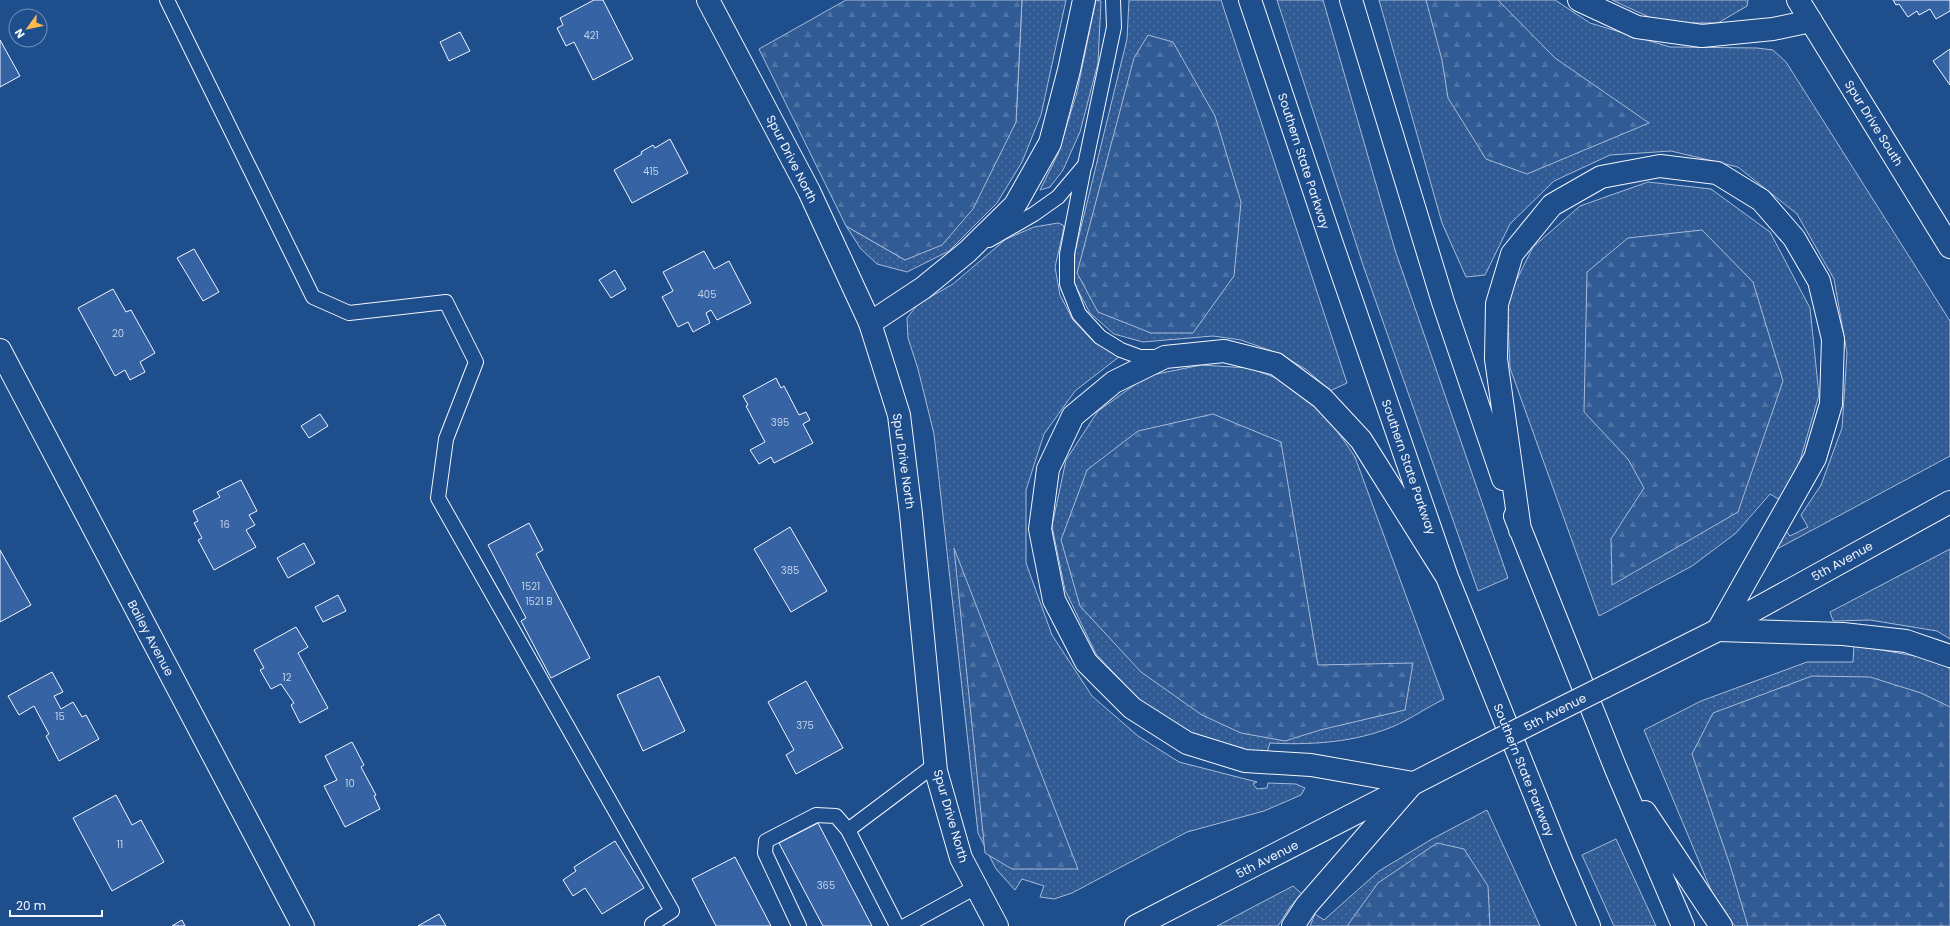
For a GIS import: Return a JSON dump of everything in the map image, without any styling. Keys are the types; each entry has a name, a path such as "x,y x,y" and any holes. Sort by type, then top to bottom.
{"main road":[{"name":"Spur Drive North","path":"708,0 809,191 870,322 899,415 911,514 936,771 961,858 997,926"},
{"path":"870,322 923,288 966,252 1015,205 1050,143 1070,70 1084,0"},
{"name":"Southern State Parkway","path":"1250,0 1332,247 1448,577 1560,860 1589,926"},
{"path":"1351,0 1443,302 1520,530 1616,769 1683,926"},
{"path":"1579,0 1637,26 1702,36 1773,29 1811,21"},
{"name":"Spur Drive South","path":"1798,0 1950,247"},
{"path":"1520,530 1496,359 1497,304 1512,254 1552,205 1601,177 1660,166 1717,173 1761,200 1794,238 1818,281 1833,339 1831,404 1815,458 1718,630 1843,634 1898,640 1906,641 1950,656"},
{"name":"Bailey Avenue","path":"0,350 303,926"},
{"path":"1413,783 1311,765 1245,761 1186,743 1132,708 1086,662 1054,600 1040,529 1048,469 1073,416 1114,382 1165,357 1224,351 1276,364 1322,398 1361,440 1448,577"},
{"name":"5th Avenue","path":"1136,926 1413,783 1718,630 1950,502"},
{"path":"1616,769 1721,926"},
{"path":"1293,926 1306,906 1413,783"},
{"path":"1560,860 1574,926"}],"lane":[{"path":"167,0 314,297 349,312 446,302 476,362 446,439 438,498 672,911 652,924 653,926"},
{"path":"1114,0 1114,28 1067,254 1067,284 1078,314 1100,337 1121,350 1140,357 1165,357"},
{"path":"966,252 1034,214 1058,197 1085,165"},
{"path":"848,830 936,764"},
{"path":"799,926 765,853 766,841 816,815 836,816 848,830 897,926"},
{"path":"905,926 976,887"}],"green space":[{"path":"846,0 1022,0 1016,122 973,209 942,245 905,260 846,226 759,49"},
{"path":"1022,0 1066,0 1041,115 1022,162 997,203 949,251 907,272 877,264 861,249 846,226 905,260 1016,122"},
{"path":"1096,0 1101,1 1098,63 1080,132 1063,170 1050,187 1040,190 1058,154 1077,92"},
{"path":"1129,0 1221,0 1347,383 1330,391 1307,370 1280,354 1241,340 1213,336 1143,342 1114,334 1090,313 1074,283 1075,252 1127,39"},
{"path":"1277,0 1323,0 1395,250 1508,578 1478,591 1363,265"},
{"path":"1379,0 1555,0 1590,23 1670,47 1757,48 1773,50 1786,62 1950,321 1950,456 1764,556 1786,531 1790,536 1808,527 1801,515 1821,485 1842,428 1847,353 1834,279 1797,214 1738,167 1671,151 1610,155 1554,181 1510,224 1485,275 1466,277 1442,223"},
{"path":"1426,0 1498,0 1555,58 1649,123 1527,174 1486,159 1448,98 1442,60"},
{"path":"1612,0 1748,0 1747,6 1718,23 1662,23"},
{"path":"1148,35 1173,42 1215,116 1241,202 1234,276 1193,333 1151,333 1098,312 1077,273 1134,58"},
{"path":"1648,182 1711,189 1770,232 1810,308 1819,395 1797,471 1780,500 1770,494 1736,533 1692,566 1599,616 1510,368 1507,299 1533,247 1580,206"},
{"path":"1058,223 1063,225 1064,228 1055,267 1060,295 1073,320 1095,343 1120,356 1075,391 1044,434 1026,490 1026,563 1052,635 1092,696 1138,736 1179,762 1257,782 1253,784 1257,789 1267,788 1268,783 1296,784 1305,788 1301,795 1264,811 1187,832 1072,893 1054,899 1040,897 1044,886 1022,879 1015,890 996,869 978,833 934,434 918,369 908,338 907,318 918,304 953,284 1006,239 1034,227"},
{"path":"1702,230 1753,282 1783,381 1738,512 1612,585 1611,539 1644,488 1628,459 1584,412 1587,272 1628,238"},
{"path":"1201,365 1249,368 1290,383 1325,413 1355,457 1444,699 1399,724 1384,730 1356,738 1327,742 1298,744 1270,743 1266,755 1204,740 1143,704 1096,654 1065,590 1052,526 1066,460 1098,411 1147,376"},
{"path":"1213,414 1281,442 1318,665 1413,663 1405,710 1320,730 1285,741 1241,733 1202,715 1141,672 1080,606 1061,540 1087,470 1138,431"},
{"path":"954,548 1078,869 1012,869 985,853"},
{"path":"1950,549 1950,639 1937,631 1870,620 1833,621 1830,612"},
{"path":"1854,645 1937,660 1950,669 1950,926 1735,926 1716,902 1644,730 1701,701 1807,662 1853,662"},
{"path":"1812,676 1870,677 1921,693 1950,707 1950,926 1748,926 1730,865 1692,754 1713,713"},
{"path":"1487,810 1540,926 1310,926 1315,914 1324,920 1379,871 1432,839"},
{"path":"1616,839 1656,926 1614,926 1582,855"},
{"path":"1437,843 1464,849 1488,886 1490,926 1347,926 1378,883"},
{"path":"1293,886 1302,894 1290,907 1278,926 1217,926"}],"building":[{"path":"594,0 603,0 633,59 593,80 574,42 566,46 557,28 563,25 560,18"},
{"path":"1893,0 1950,0 1950,11 1936,19 1930,9 1919,15 1917,11 1908,17 1899,4 1896,5"},
{"path":"460,32 470,51 449,61 440,42"},
{"path":"0,40 20,76 0,87"},
{"path":"1950,49 1950,85 1933,61"},
{"path":"670,139 688,173 632,203 614,170 642,154 641,152 653,145 655,148"},
{"path":"194,249 219,292 203,301 177,258"},
{"path":"704,251 714,269 729,261 751,303 717,320 711,310 706,313 710,323 693,332 688,322 678,327 662,297 673,291 663,272"},
{"path":"615,270 626,289 611,298 599,280"},
{"path":"113,289 126,312 131,310 155,353 140,362 145,372 130,380 125,370 115,376 78,308"},
{"path":"776,378 781,388 784,386 799,415 806,412 810,420 803,424 813,443 774,463 771,457 759,464 750,450 765,442 746,406 748,405 743,396"},
{"path":"320,414 328,426 309,438 301,426"},
{"path":"241,480 257,511 249,515 255,525 246,530 256,547 214,570 198,540 202,538 194,523 198,521 193,511 220,497 217,492"},
{"path":"529,523 543,550 536,554 590,658 551,678 521,621 526,618 488,545"},
{"path":"790,527 827,591 791,612 754,549"},
{"path":"304,543 315,563 288,578 277,558"},
{"path":"0,550 31,605 0,622"},
{"path":"338,595 346,611 323,622 315,607"},
{"path":"296,627 308,647 298,653 328,708 300,723 291,705 294,703 281,684 271,689 260,670 264,668 254,650"},
{"path":"52,672 63,692 54,696 61,709 73,702 82,717 86,715 99,739 59,761 46,736 49,734 34,706 19,715 8,696"},
{"path":"659,676 685,731 643,751 617,695"},
{"path":"806,681 843,748 796,774 786,755 794,750 768,702"},
{"path":"352,742 364,765 361,767 376,795 374,796 380,809 345,827 324,786 337,780 325,756"},
{"path":"116,795 132,825 141,820 164,862 112,891 73,818"},
{"path":"818,823 872,926 823,926 779,843"},
{"path":"615,841 644,888 602,914 585,888 573,896 563,880 576,871 574,867"},
{"path":"735,857 771,926 716,926 692,879"},
{"path":"439,914 446,926 418,926"},
{"path":"182,920 185,926 172,926"}]}
